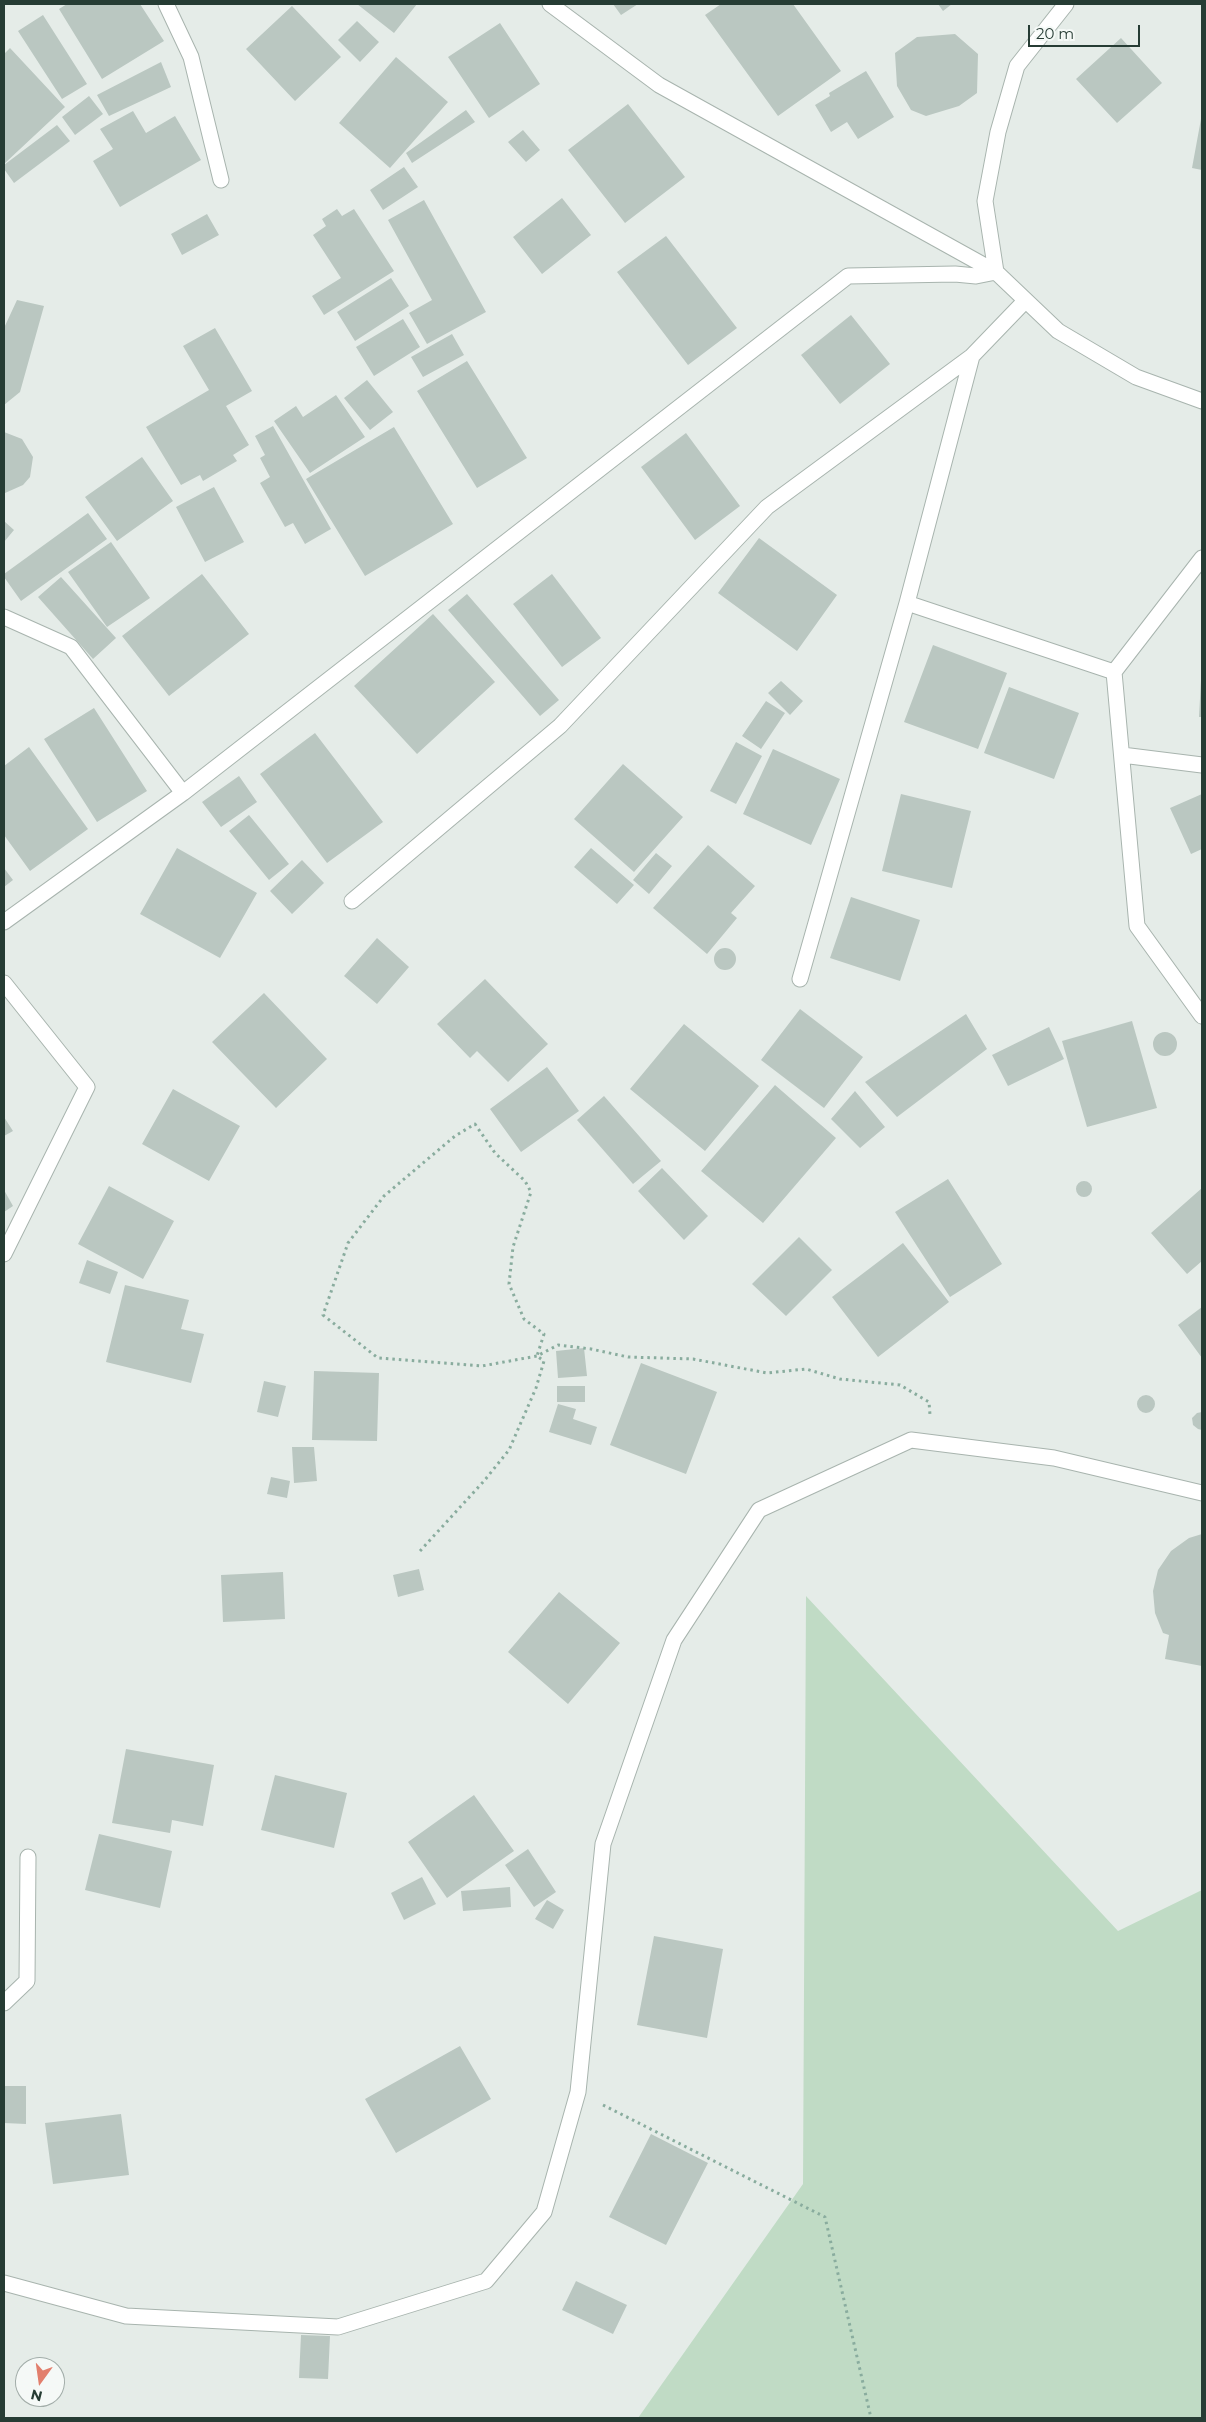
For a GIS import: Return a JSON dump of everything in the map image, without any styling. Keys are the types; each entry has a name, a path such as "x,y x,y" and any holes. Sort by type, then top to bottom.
{"street":[{"path":"166,4 191,57 221,180"},
{"path":"550,4 658,85 996,272 1058,332 1136,377 1202,401"},
{"path":"996,272 985,201 998,132 1017,66 1066,4"},
{"path":"4,922 183,793 848,276 955,274 976,276 996,272"},
{"path":"352,901 560,726 767,507 972,356 1025,301"},
{"path":"800,979 907,603 972,356"},
{"path":"1202,558 1114,672 1137,926 1202,1016"},
{"path":"907,603 1114,672"},
{"path":"4,617 71,647 183,793"},
{"path":"1122,755 1202,765"},
{"path":"4,983 87,1087 4,1254"},
{"path":"4,2283 126,2316 338,2327 486,2280 544,2212 578,2092 603,1844 674,1640 760,1510 912,1440 1054,1458 1202,1493"},
{"path":"4,2003 27,1981 28,1857"}],"path":[{"path":"536,1356 544,1334 524,1319 509,1284 513,1247 531,1192 525,1181 495,1153 475,1124 455,1136 384,1196 348,1243 323,1315 378,1358 482,1366 536,1356 558,1345 628,1357 693,1359 767,1373 806,1369 840,1378 900,1384 929,1402 931,1442"},
{"path":"420,1551 484,1481 509,1450 536,1388 544,1361 536,1356"},
{"path":"578,2092 825,2217 870,2418"}],"green space":[{"path":"806,1596 1118,1931 1202,1890 1202,2418 638,2418 803,2184"}],"building":[{"path":"67,4 140,4 164,41 102,79 59,9"},
{"path":"357,4 417,4 394,33"},
{"path":"613,4 638,4 621,15"},
{"path":"721,4 793,4 841,71 778,116 705,15"},
{"path":"938,4 952,4 943,11"},
{"path":"292,6 341,57 295,101 246,49"},
{"path":"43,15 87,84 62,99 18,31"},
{"path":"357,21 379,42 360,62 338,40"},
{"path":"500,23 540,84 489,118 448,57"},
{"path":"955,34 978,54 977,93 959,106 926,116 911,110 897,86 895,53 917,37"},
{"path":"1121,38 1162,83 1117,123 1076,79"},
{"path":"10,48 65,107 4,164 4,54"},
{"path":"396,57 448,102 390,168 339,123"},
{"path":"161,62 171,87 109,116 97,95"},
{"path":"866,71 894,117 858,139 847,122 831,132 815,105 830,96 829,93"},
{"path":"89,96 103,114 75,135 62,117"},
{"path":"628,104 685,177 625,223 568,150"},
{"path":"466,110 475,122 412,163 406,153"},
{"path":"133,111 146,133 175,116 201,160 120,207 93,161 113,149 100,129"},
{"path":"1202,119 1202,170 1192,168"},
{"path":"57,125 70,141 14,183 4,169 4,165"},
{"path":"523,130 540,150 526,162 508,142"},
{"path":"404,167 418,187 383,210 370,190"},
{"path":"562,198 591,235 542,274 513,237"},
{"path":"424,200 486,312 427,344 409,313 432,300 388,220"},
{"path":"337,209 342,216 354,209 394,271 324,315 312,296 341,278 313,235 326,226 322,219"},
{"path":"207,214 219,235 182,255 171,234"},
{"path":"666,236 737,328 688,365 617,272"},
{"path":"391,278 409,306 355,341 337,312"},
{"path":"17,300 44,306 20,392 4,405 4,328"},
{"path":"851,315 890,364 840,404 801,355"},
{"path":"403,319 420,347 374,376 356,347"},
{"path":"215,328 252,391 226,406 249,445 233,455 237,461 203,481 200,475 181,485 146,427 209,390 183,346"},
{"path":"452,334 464,355 423,377 411,357"},
{"path":"467,361 527,458 477,488 417,391"},
{"path":"367,380 393,412 370,430 344,398"},
{"path":"336,395 365,437 310,473 274,421 296,406 303,417"},
{"path":"273,426 331,529 305,544 293,523 285,527 260,483 270,477 260,458 265,455 255,436"},
{"path":"394,427 453,524 365,576 306,479"},
{"path":"4,432 22,439 33,457 30,477 23,485 5,493"},
{"path":"686,433 740,506 695,540 641,467"},
{"path":"142,457 173,501 117,541 85,497"},
{"path":"214,487 244,542 205,562 176,507"},
{"path":"88,513 107,539 21,601 4,577 4,574"},
{"path":"4,521 14,530 4,542"},
{"path":"759,538 837,595 797,651 718,593"},
{"path":"111,542 150,598 107,627 68,572"},
{"path":"202,574 249,634 169,696 122,636"},
{"path":"552,574 601,638 562,667 513,604"},
{"path":"61,577 116,638 93,659 38,597"},
{"path":"467,594 559,700 540,716 448,610"},
{"path":"433,614 495,682 417,754 354,686"},
{"path":"933,645 1007,673 978,749 904,722"},
{"path":"1201,680 1202,717 1199,717"},
{"path":"781,681 803,701 790,715 768,693"},
{"path":"1009,687 1079,713 1054,779 984,753"},
{"path":"766,701 785,713 761,749 742,736"},
{"path":"94,708 147,791 97,822 44,739"},
{"path":"315,733 383,822 327,863 260,774"},
{"path":"736,742 762,756 736,804 710,791"},
{"path":"29,747 88,829 30,871 4,835 4,766"},
{"path":"773,749 840,779 811,845 743,814"},
{"path":"623,764 683,817 634,872 574,819"},
{"path":"239,776 257,802 221,827 202,802"},
{"path":"901,794 971,811 952,888 882,871"},
{"path":"1202,794 1202,849 1191,854 1170,808"},
{"path":"249,815 289,864 269,880 229,831"},
{"path":"708,845 755,886 731,913 737,918 707,954 653,908"},
{"path":"177,848 257,893 220,958 140,914"},
{"path":"591,848 634,885 617,904 574,867"},
{"path":"656,853 672,866 649,894 633,880"},
{"path":"302,860 324,883 292,914 270,891"},
{"path":"4,868 13,880 4,887"},
{"path":"851,897 920,920 900,981 830,958"},
{"path":"377,938 409,967 377,1004 344,976"},
{"path":"725,948 735,955 736,959 729,969 725,970 715,963 714,959 721,949"},
{"path":"485,979 548,1044 508,1082 477,1051 470,1058 437,1024"},
{"path":"264,993 327,1059 276,1108 212,1042"},
{"path":"800,1009 863,1057 824,1108 761,1060"},
{"path":"966,1014 987,1049 897,1117 865,1082"},
{"path":"1132,1021 1157,1108 1087,1127 1062,1041"},
{"path":"684,1024 759,1086 705,1151 630,1089"},
{"path":"1049,1027 1064,1059 1008,1086 992,1055"},
{"path":"1165,1032 1174,1035 1177,1044 1174,1053 1165,1056 1156,1053 1153,1044 1156,1035"},
{"path":"547,1067 579,1111 521,1152 490,1109"},
{"path":"775,1085 836,1138 763,1223 701,1171"},
{"path":"173,1089 240,1126 209,1181 142,1144"},
{"path":"855,1091 885,1127 860,1148 831,1119"},
{"path":"604,1096 661,1161 633,1184 577,1120"},
{"path":"4,1117 13,1131 4,1136"},
{"path":"662,1168 708,1216 684,1240 638,1191"},
{"path":"948,1179 1002,1264 950,1297 895,1212"},
{"path":"1084,1181 1092,1189 1084,1197 1076,1189"},
{"path":"109,1186 174,1221 143,1279 78,1244"},
{"path":"1202,1188 1202,1261 1187,1274 1151,1233"},
{"path":"4,1190 13,1206 4,1212"},
{"path":"799,1237 832,1270 786,1316 752,1284"},
{"path":"903,1243 949,1302 878,1357 832,1297"},
{"path":"87,1260 118,1272 110,1294 79,1283"},
{"path":"125,1285 189,1300 181,1329 204,1334 191,1383 106,1362"},
{"path":"1202,1307 1202,1358 1178,1325"},
{"path":"584,1348 587,1376 558,1378 556,1351"},
{"path":"641,1363 717,1392 686,1474 610,1445"},
{"path":"314,1371 379,1373 377,1441 312,1440"},
{"path":"264,1381 286,1386 278,1417 257,1412"},
{"path":"557,1386 585,1386 585,1402 557,1402"},
{"path":"1142,1395 1150,1395 1155,1400 1153,1411 1142,1413 1137,1408 1137,1400"},
{"path":"558,1404 576,1409 573,1419 597,1427 591,1445 549,1432"},
{"path":"1202,1412 1202,1430 1193,1425 1192,1418 1197,1413"},
{"path":"292,1447 314,1447 317,1481 294,1483"},
{"path":"271,1477 290,1481 287,1498 267,1494"},
{"path":"1202,1534 1202,1666 1165,1659 1169,1635 1163,1633 1155,1613 1153,1591 1158,1570 1171,1551 1189,1538"},
{"path":"419,1569 424,1590 398,1597 393,1575"},
{"path":"283,1572 285,1619 223,1622 221,1575"},
{"path":"559,1592 620,1643 568,1704 508,1652"},
{"path":"126,1749 214,1765 203,1826 172,1820 170,1833 112,1823"},
{"path":"275,1775 347,1793 334,1848 261,1830"},
{"path":"474,1795 514,1851 447,1898 408,1842"},
{"path":"99,1834 172,1851 160,1908 85,1890"},
{"path":"528,1849 556,1892 534,1907 505,1865"},
{"path":"422,1877 436,1904 404,1920 391,1893"},
{"path":"510,1887 511,1907 463,1911 461,1891"},
{"path":"547,1900 564,1910 553,1929 535,1919"},
{"path":"654,1936 723,1949 707,2038 637,2025"},
{"path":"460,2046 491,2099 396,2153 365,2099"},
{"path":"4,2086 26,2086 26,2124 4,2123"},
{"path":"121,2114 129,2175 53,2184 45,2123"},
{"path":"651,2134 708,2163 666,2245 609,2217"},
{"path":"576,2281 627,2305 613,2334 562,2310"},
{"path":"301,2335 330,2336 328,2379 299,2378"}]}
